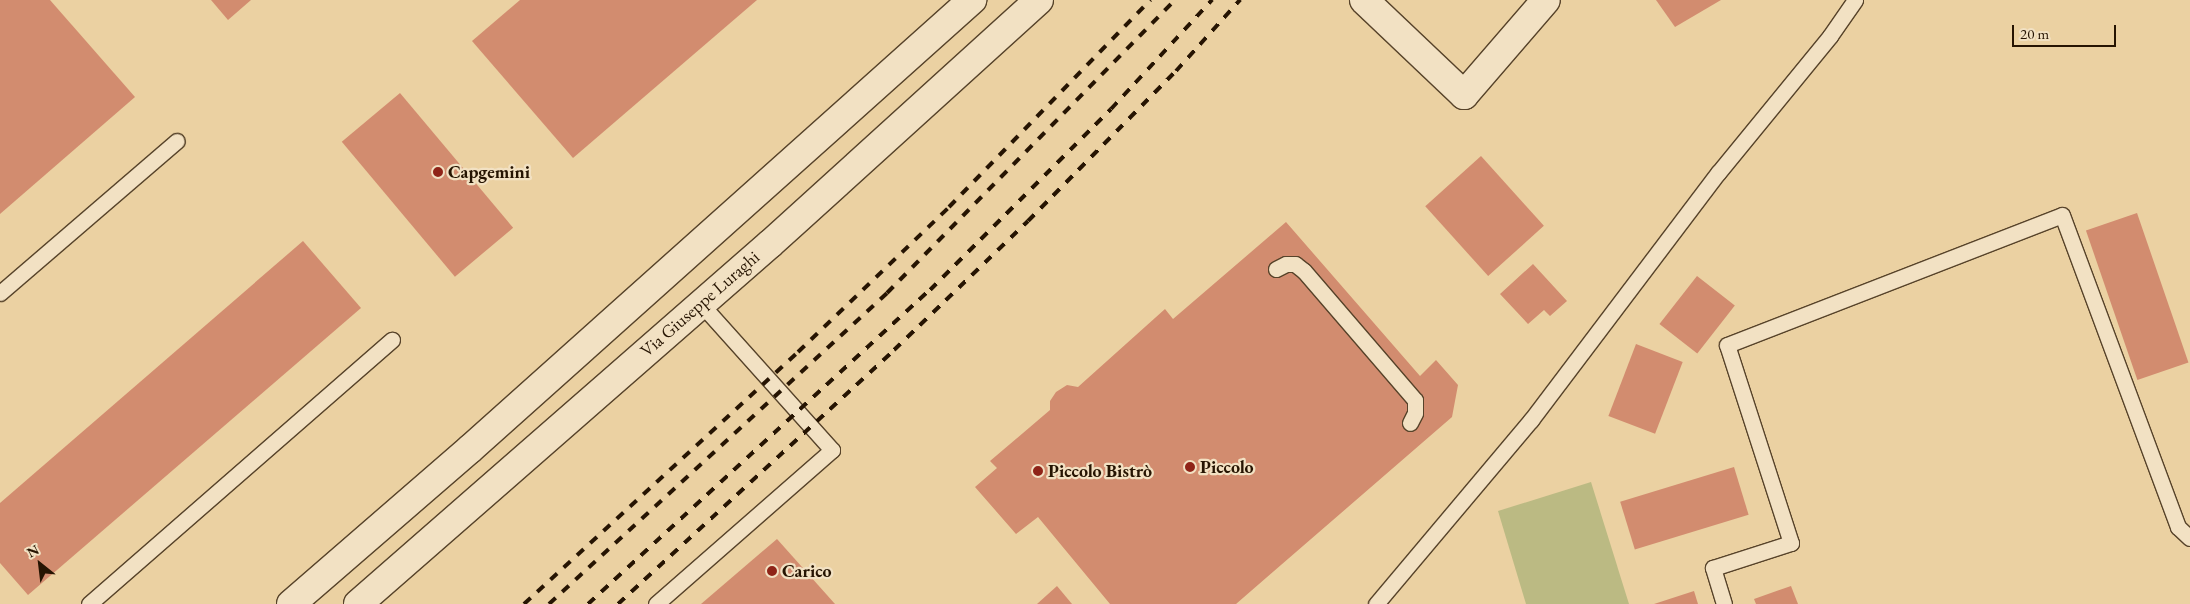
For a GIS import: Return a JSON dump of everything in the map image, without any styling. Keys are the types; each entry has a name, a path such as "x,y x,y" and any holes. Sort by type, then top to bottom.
{"street":[{"path":"291,604 485,436 972,0"},
{"name":"Via Giuseppe Luraghi","path":"358,604 701,304 1039,0"},
{"path":"1364,0 1464,95 1546,0"}],"lane":[{"path":"1376,604 1531,420 1718,173 1830,36 1855,0"},
{"path":"0,293 177,141"},
{"path":"1724,604 1713,568 1791,543 1727,345 2062,215 2178,527 2190,538"},
{"path":"1276,269 1286,264 1295,264 1324,294 1415,400 1415,413 1410,423"},
{"path":"656,604 832,450 701,304"},
{"path":"89,604 392,340"}],"shaded area":[{"path":"1591,482 1629,604 1526,604 1498,511"}],"building":[{"path":"0,0 50,0 135,97 0,214"},
{"path":"211,0 251,0 228,20"},
{"path":"520,0 757,0 573,158 472,41"},
{"path":"1656,0 1721,0 1675,27"},
{"path":"400,93 513,228 455,277 342,142"},
{"path":"1481,156 1544,226 1488,276 1425,206"},
{"path":"2137,213 2188,362 2137,380 2086,231"},
{"path":"1286,222 1420,376 1436,360 1458,385 1452,417 1236,604 1110,604 1038,517 1016,534 975,487 997,468 990,461 1050,410 1050,401 1056,392 1067,385 1078,387 1165,309 1173,319"},
{"path":"303,241 361,308 28,595 0,563 0,503"},
{"path":"1533,264 1567,301 1550,316 1544,310 1528,324 1500,294"},
{"path":"1697,276 1735,306 1697,354 1659,324"},
{"path":"1636,344 1683,362 1655,434 1608,416"},
{"path":"1734,467 1749,515 1635,550 1620,502"},
{"name":"Carico","path":"777,539 835,604 701,604"},
{"path":"1057,586 1072,604 1037,604"},
{"path":"1791,586 1798,604 1756,604 1754,599"},
{"path":"1694,591 1698,604 1654,604"}],"railway":[{"path":"524,604 798,352 949,207 1150,0"},
{"path":"549,604 887,293 1175,0"},
{"path":"588,604 930,290 1111,109 1212,0"},
{"path":"618,604 894,350 1028,221 1176,71 1240,0"}],"place":[{"name":"Capgemini","path":"438,172"},
{"name":"Piccolo","path":"1190,467"},
{"name":"Piccolo Bistrò","path":"1038,471"},
{"name":"Carico","path":"772,571"}]}
